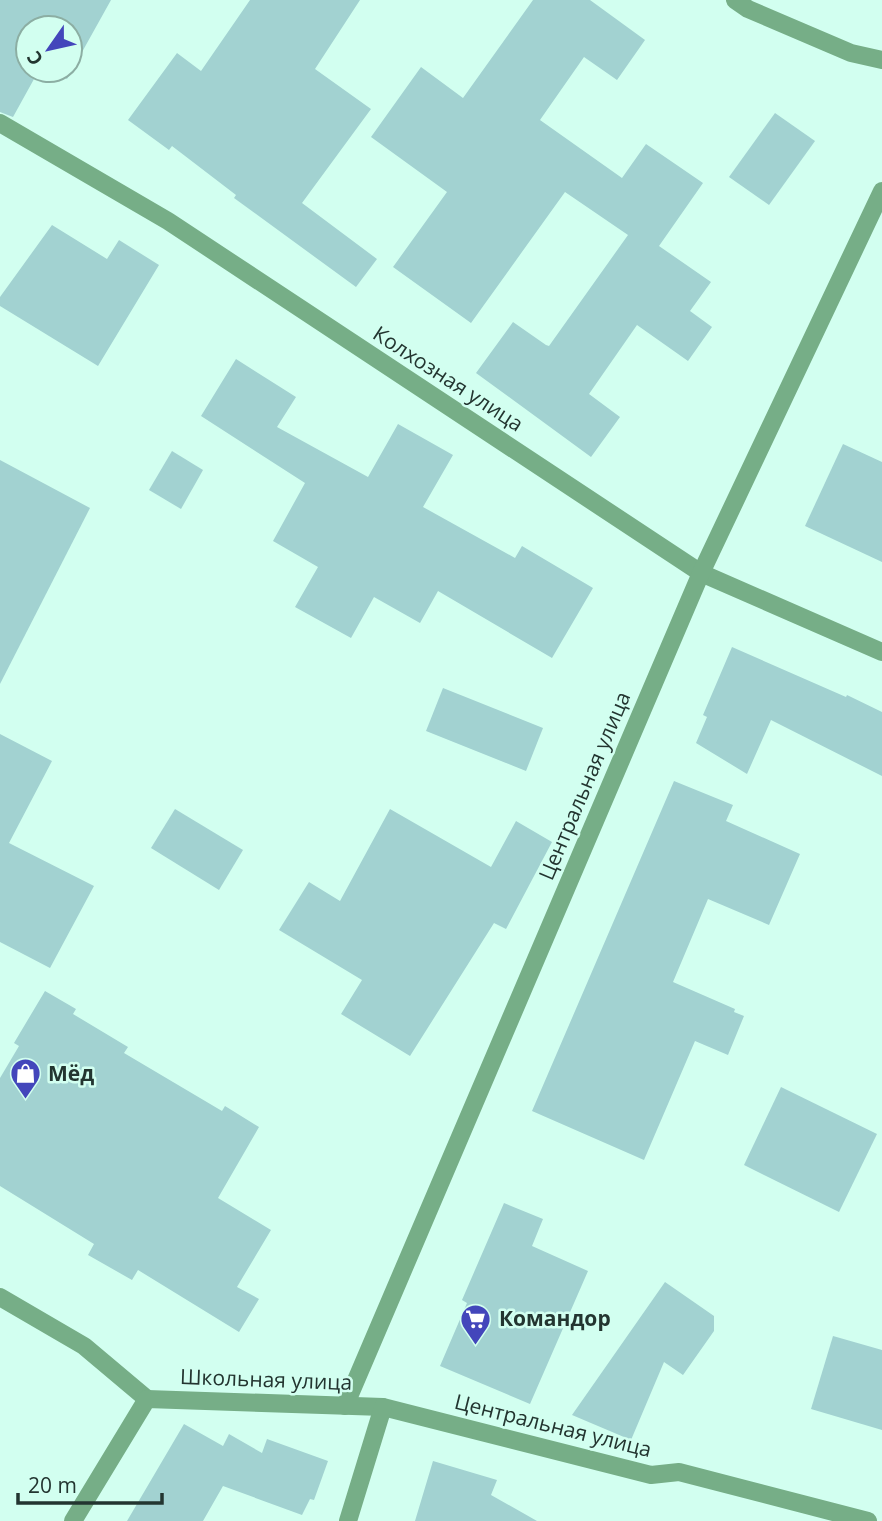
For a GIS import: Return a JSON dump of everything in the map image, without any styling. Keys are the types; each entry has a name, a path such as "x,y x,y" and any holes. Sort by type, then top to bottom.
{"street":[{"path":"735,0 748,9 851,53 882,60"},
{"name":"Колхозная улица","path":"0,123 168,221 701,573 882,652"},
{"name":"Центральная улица","path":"345,1406 701,573 882,191"},
{"path":"0,1297 84,1346 147,1399 73,1521"},
{"name":"Школьная улица","path":"147,1399 383,1407"},
{"path":"348,1521 383,1407"},
{"name":"Центральная улица","path":"383,1407 650,1475 679,1472 868,1521"}],"building":[{"path":"0,0 111,0 84,48 84,14 14,14 14,84 31,84 13,117 0,112"},
{"path":"250,0 360,0 315,69 371,109 302,203 377,259 356,287 234,198 236,195 172,146 169,150 128,120 177,53 201,71"},
{"path":"533,0 590,0 645,40 617,80 584,57 540,120 622,178 646,144 703,183 659,246 711,282 690,311 712,327 688,361 637,325 589,394 620,417 591,457 476,373 513,322 549,346 628,235 565,192 471,323 393,267 447,192 371,137 421,67 463,98"},
{"path":"775,113 815,141 769,205 729,177"},
{"path":"52,225 107,259 119,240 159,265 98,366 0,306 0,297"},
{"path":"236,359 296,397 277,427 368,477 398,424 453,455 423,507 515,558 522,546 593,588 552,658 438,591 420,623 374,597 351,638 295,607 318,567 273,541 305,483 201,416"},
{"path":"843,444 882,462 882,562 805,526"},
{"path":"172,451 203,470 181,509 149,490"},
{"path":"0,460 90,508 0,684"},
{"path":"732,647 882,712 882,776 771,720 747,774 696,743 707,717 703,715"},
{"path":"443,688 543,728 526,771 426,731"},
{"path":"0,734 52,761 9,843 94,886 50,968 0,942"},
{"path":"674,781 733,805 726,821 800,854 769,925 708,899 673,982 735,1009 734,1012 744,1016 728,1055 695,1041 644,1160 532,1111"},
{"path":"175,809 243,850 219,890 151,848"},
{"path":"390,809 491,867 516,821 552,842 506,929 494,923 410,1056 341,1014 362,980 279,930 309,882 340,901"},
{"path":"45,991 76,1009 73,1014 128,1047 124,1053 222,1111 225,1106 259,1127 218,1198 271,1230 237,1287 259,1299 239,1332 138,1270 132,1280 88,1255 94,1244 0,1186 0,1078 19,1046 14,1043"},
{"path":"781,1087 877,1134 839,1212 744,1165"},
{"path":"504,1203 543,1219 532,1246 588,1271 530,1404 440,1366 467,1303 462,1300"},
{"path":"665,1282 714,1316 714,1331 683,1375 664,1362 631,1440 572,1415"},
{"path":"833,1336 882,1350 882,1430 811,1409"},
{"path":"184,1424 223,1446 229,1434 262,1453 267,1439 328,1461 314,1500 310,1499 302,1515 223,1486 203,1521 127,1521"},
{"path":"433,1461 497,1480 491,1495 537,1521 415,1521"}],"place":[{"name":"Мёд","path":"25,1101"},
{"name":"Командор","path":"476,1346"}]}
